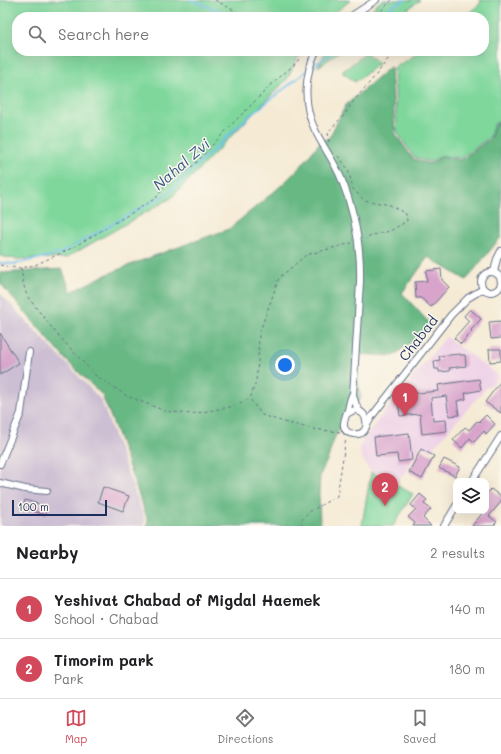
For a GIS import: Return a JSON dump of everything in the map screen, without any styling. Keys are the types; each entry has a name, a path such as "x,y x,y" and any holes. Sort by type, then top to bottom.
{"street":[{"path":"358,12 376,0"},
{"path":"314,56 310,66 307,83 307,97 310,115 315,131 342,178 354,217 359,241 361,267 360,297 353,389 354,400 361,412 366,417 367,425 360,434 356,435 345,430 343,422 353,389"},
{"path":"494,272 497,259 501,251"},
{"path":"494,292 500,286 501,281 499,276 494,272 490,272 481,278 481,285 487,292 501,294"},
{"name":"Chabad","path":"367,425 451,315 468,298 483,288"},
{"path":"0,464 21,412 29,352"},
{"path":"346,415 352,411 368,413 378,409"},
{"path":"474,478 501,436"},
{"path":"0,483 26,489 46,491"},
{"path":"444,526 453,511"}],"path":[{"path":"214,0 237,12"},
{"path":"383,12 381,11 392,0"},
{"path":"0,265 21,268 35,265 72,248 156,198 172,177 186,171 195,164 239,116 297,62 300,56"},
{"path":"329,145 328,132 345,114 352,103 390,56"},
{"path":"21,268 22,283 27,296 56,333 95,375 127,396 165,411 191,414 230,407 250,399 256,381 259,334 279,278 306,256 390,231 407,221 406,214 390,206 364,200 353,189 348,169 336,154"},
{"path":"250,399 262,415 313,429 346,433 337,496 309,512 301,521 302,526"}],"shaded area":[{"path":"0,293 101,400 145,520 144,526 0,526"},
{"path":"446,337 499,376 494,383 487,387 430,451 421,446 399,481 369,470 361,456 360,446 378,420"}],"green space":[{"path":"0,0 351,0 335,12 12,12 12,56 298,56 287,79 171,198 66,258 16,259 0,256"},
{"path":"382,0 420,0 403,12 369,12"},
{"path":"480,0 501,0 501,120 493,125 490,137 461,158 442,156 430,162 414,157 397,132 394,68 413,56 489,56 489,12 470,12 481,3"},
{"path":"324,56 333,56 318,67"},
{"path":"362,56 370,56 379,63 355,82 342,72"},
{"path":"391,66 395,133 413,159 430,164 442,157 461,160 491,138 494,126 501,121 501,237 466,280 428,257 402,293 432,326 393,356 353,354 361,399 349,410 334,439 328,458 320,475 320,526 147,526 148,521 102,395 67,361 0,283 0,273 62,269 71,292 125,267 229,229 282,185 302,165 321,141 329,138 346,105"},
{"path":"371,472 413,494 393,526 362,526"}],"building":[{"path":"441,269 442,280 449,287 431,307 421,298 416,298 415,282 427,281 426,271"},
{"path":"470,309 481,319 461,344 454,338 469,321 464,316"},
{"path":"501,321 501,338 491,339 489,322"},
{"path":"0,333 19,363 0,375"},
{"path":"489,349 501,349 501,361 490,362"},
{"path":"465,355 466,366 449,368 450,371 439,372 439,369 435,369 434,361 440,360 439,356"},
{"path":"479,379 481,390 465,393 466,399 457,401 459,415 449,416 446,396 431,398 433,421 446,420 447,431 422,434 420,414 400,416 397,395 439,391 438,385"},
{"path":"501,381 501,413 485,402"},
{"path":"486,415 495,424 486,434 484,431 474,442 470,438 462,448 453,440 465,427 469,430 477,421 479,422"},
{"path":"409,433 412,460 398,462 397,454 376,456 374,437"},
{"path":"421,449 434,456 422,479 409,472"},
{"path":"444,459 460,467 455,476 439,468"},
{"path":"103,487 129,496 123,511 98,502"},
{"path":"491,489 501,497 501,502 489,516 497,522 493,526 472,526 482,514 489,514 489,491"},
{"path":"420,494 427,500 424,504 431,509 423,518 431,526 413,526 415,523 408,517 416,509 411,505"},
{"path":"25,500 48,507 45,515 23,508"}],"waterway":[{"path":"191,0 223,12"},
{"name":"Nahal Zvi","path":"384,12 392,6 405,0"},
{"name":"Nahal Zvi","path":"312,67 327,56"},
{"name":"Nahal Zvi","path":"0,263 15,264 59,254 168,193 249,116 307,71"}],"place":[{"name":"Yeshivat Chabad of Migdal Haemek","path":"405,416"},
{"name":"Timorim park","path":"385,506"}]}
